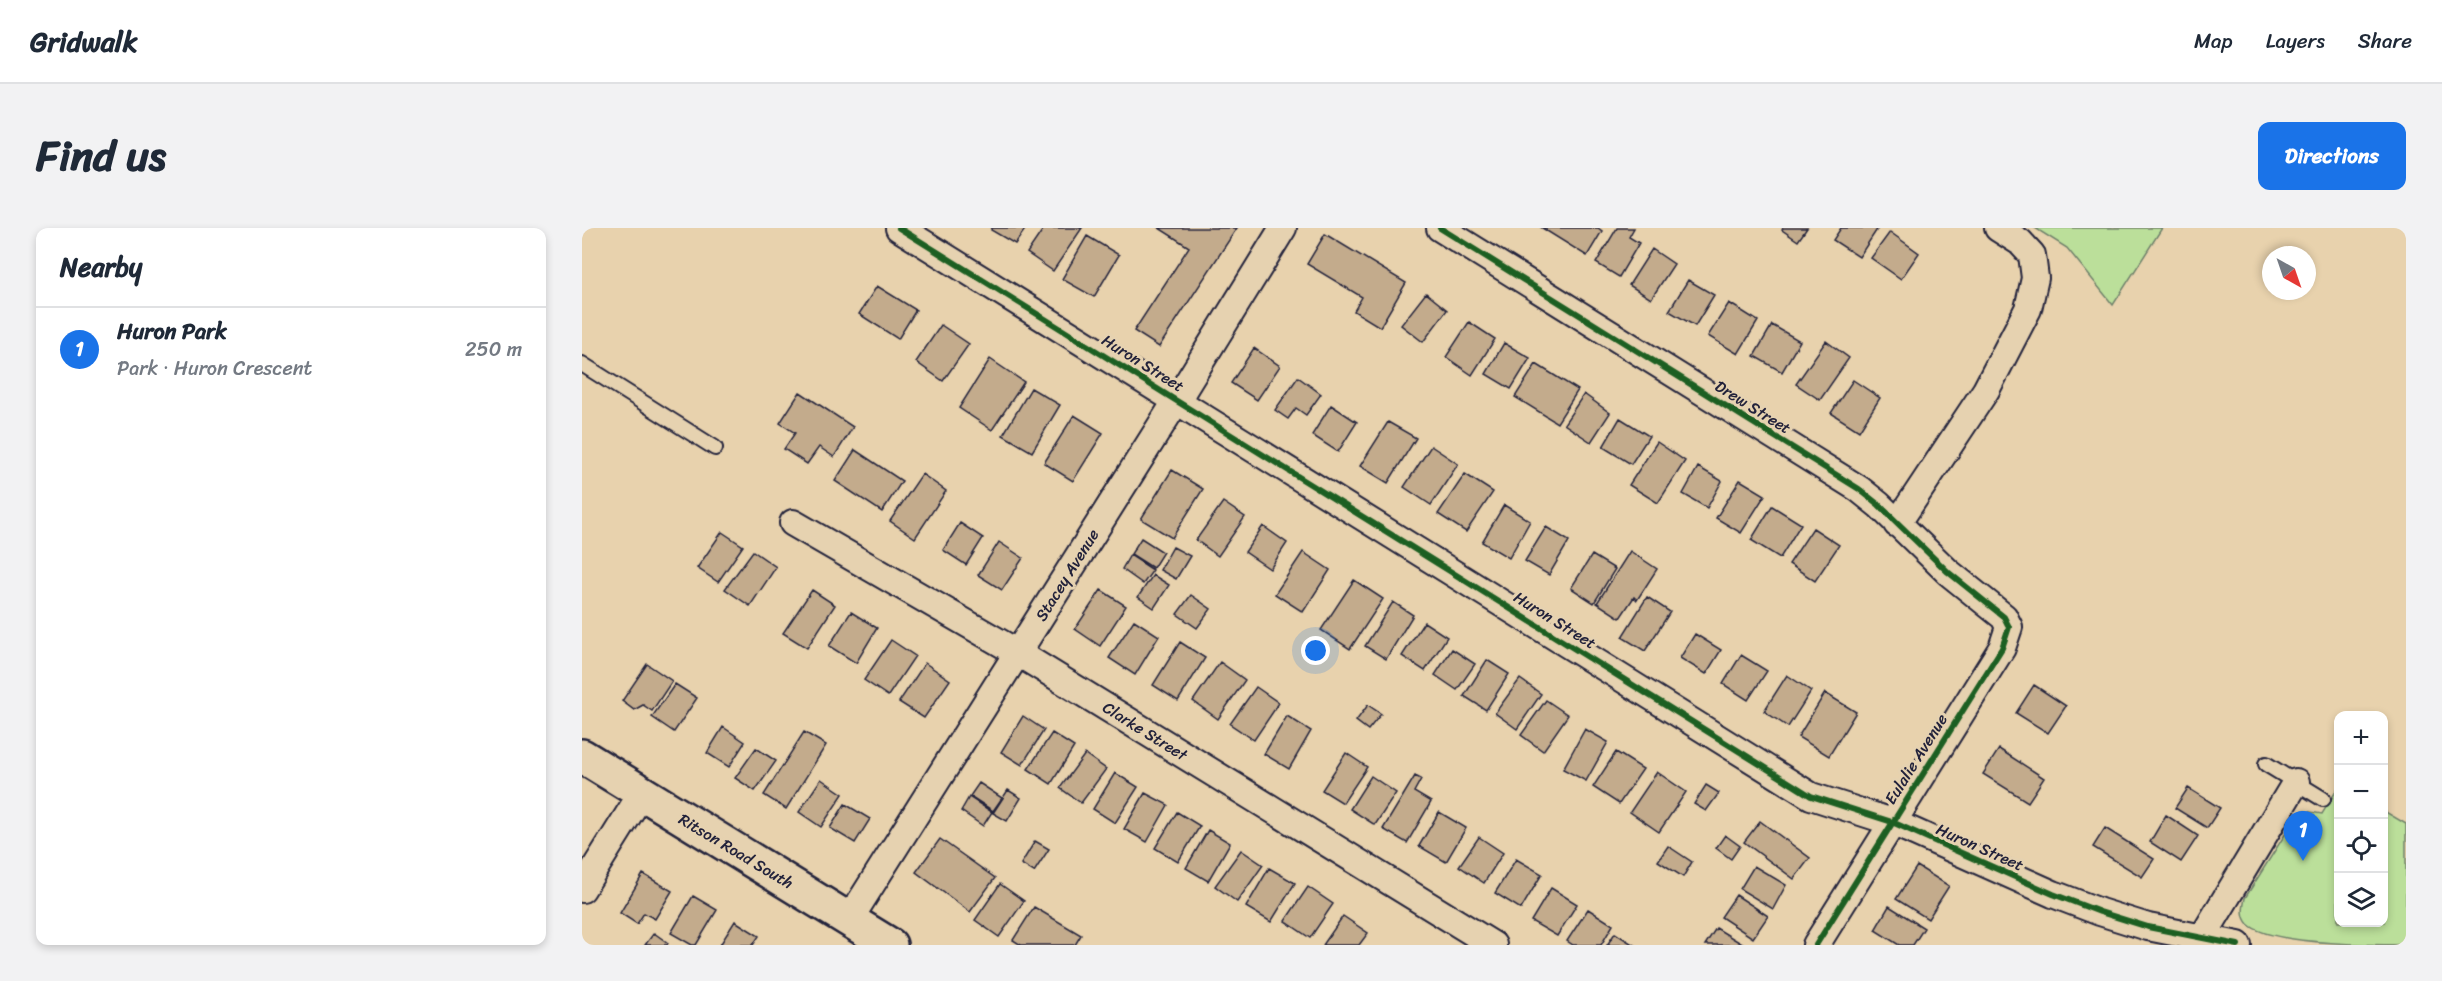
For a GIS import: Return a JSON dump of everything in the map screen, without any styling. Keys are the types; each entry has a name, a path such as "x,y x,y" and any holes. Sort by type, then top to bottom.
{"main road":[{"name":"Ritson Road South","path":"582,756 890,945"}],"street":[{"name":"Huron Street","path":"899,228 1811,796 1892,822 2053,894 2100,912 2148,927 2238,945"},
{"name":"Stacey Avenue","path":"849,920 1283,228"},
{"name":"Drew Street","path":"1440,228 1859,489 1948,572 2004,617 2009,627 2002,648"},
{"path":"1897,524 1986,390 2028,309 2035,278 2032,255 2020,242 1998,228"},
{"name":"Clarke Street","path":"793,523 1018,653 1493,945"},
{"name":"Eulalie Avenue","path":"1816,945 2002,648"},
{"path":"2202,938 2296,782"},
{"path":"582,889 642,793"}],"lane":[{"path":"582,364 715,448"},
{"path":"2266,764 2323,799"}],"green space":[{"path":"2035,228 2162,228 2113,305 2067,248"},
{"path":"2334,794 2334,927 2388,927 2388,813 2406,824 2406,945 2299,940 2259,931 2248,924 2244,918 2245,898 2296,817 2304,811 2322,814"}],"building":[{"path":"992,228 1026,228 1015,244 991,230"},
{"path":"1044,228 1082,228 1053,271 1027,253"},
{"path":"1159,228 1237,228 1159,347 1134,331 1189,247"},
{"path":"1542,228 1598,228 1602,231 1587,256"},
{"path":"1617,228 1634,228 1629,237 1639,243 1619,277 1596,263"},
{"path":"1783,228 1807,228 1798,241 1782,230"},
{"path":"1841,228 1878,228 1859,257 1833,240"},
{"path":"1890,232 1919,253 1901,279 1871,258"},
{"path":"1325,234 1406,283 1380,327 1354,311 1362,297 1307,264"},
{"path":"1087,236 1119,255 1094,297 1062,279"},
{"path":"1652,249 1674,264 1651,299 1629,285"},
{"path":"1688,280 1714,295 1695,326 1669,311"},
{"path":"877,286 916,310 898,339 859,314"},
{"path":"1426,293 1447,310 1423,342 1401,325"},
{"path":"1729,303 1758,321 1738,354 1708,336"},
{"path":"1469,322 1495,339 1472,375 1446,357"},
{"path":"941,325 969,344 943,381 916,362"},
{"path":"1772,325 1800,341 1782,372 1754,356"},
{"path":"1826,341 1849,358 1820,400 1796,384"},
{"path":"1504,343 1530,358 1511,389 1486,374"},
{"path":"1254,348 1280,366 1257,400 1231,383"},
{"path":"990,359 1024,382 992,430 959,408"},
{"path":"1536,364 1578,390 1557,423 1515,397"},
{"path":"1298,377 1321,394 1306,415 1296,408 1288,419 1275,410"},
{"path":"1853,380 1880,398 1859,431 1831,413"},
{"path":"1031,388 1060,405 1032,452 1003,435"},
{"path":"800,392 853,427 834,457 819,447 807,464 784,449 795,433 780,423"},
{"path":"1584,394 1610,413 1591,442 1564,424"},
{"path":"1331,405 1357,422 1338,452 1312,435"},
{"path":"1074,415 1103,433 1073,481 1044,463"},
{"path":"1620,418 1649,436 1631,464 1603,447"},
{"path":"1388,422 1416,438 1388,483 1360,466"},
{"path":"1657,442 1685,461 1658,503 1629,485"},
{"path":"1431,446 1458,464 1431,505 1404,487"},
{"path":"855,450 902,481 882,512 835,481"},
{"path":"1698,467 1722,481 1707,508 1683,494"},
{"path":"1172,470 1203,489 1172,538 1141,519"},
{"path":"922,474 946,491 915,538 890,521"},
{"path":"1465,474 1493,492 1466,532 1438,514"},
{"path":"1740,480 1765,495 1741,533 1716,518"},
{"path":"1223,502 1245,517 1218,556 1196,540"},
{"path":"1504,505 1530,521 1509,558 1482,542"},
{"path":"1772,506 1801,524 1780,558 1751,540"},
{"path":"960,523 983,538 966,565 943,550"},
{"path":"1263,526 1287,543 1270,569 1245,552"},
{"path":"1546,527 1569,541 1549,575 1525,561"},
{"path":"1813,528 1839,545 1815,581 1789,564"},
{"path":"722,532 743,546 718,582 697,568"},
{"path":"1141,538 1163,552 1153,568 1131,554"},
{"path":"999,542 1023,558 1002,590 978,575"},
{"path":"1173,547 1190,556 1176,579 1160,570"},
{"path":"753,551 776,567 750,606 725,589"},
{"path":"1630,551 1657,569 1637,600 1634,597 1620,618 1597,603"},
{"path":"1303,552 1330,570 1303,612 1275,594"},
{"path":"1130,555 1153,570 1143,584 1122,569"},
{"path":"1592,555 1615,569 1594,603 1571,588"},
{"path":"1153,575 1169,585 1154,608 1138,597"},
{"path":"1354,580 1383,599 1350,649 1321,630"},
{"path":"812,590 835,605 807,648 783,633"},
{"path":"1101,590 1126,606 1100,646 1075,629"},
{"path":"1191,595 1211,609 1197,628 1177,614"},
{"path":"1647,597 1670,612 1645,651 1622,637"},
{"path":"1393,602 1413,615 1386,659 1365,646"},
{"path":"851,612 877,628 856,663 829,646"},
{"path":"1134,620 1159,636 1135,675 1109,658"},
{"path":"1424,622 1447,637 1425,671 1402,656"},
{"path":"1695,634 1721,650 1706,674 1680,658"},
{"path":"891,640 915,656 888,696 864,680"},
{"path":"1180,642 1205,658 1178,701 1153,685"},
{"path":"1452,649 1475,664 1457,690 1435,675"},
{"path":"1741,655 1767,671 1748,700 1723,684"},
{"path":"1487,660 1509,674 1486,710 1464,696"},
{"path":"1220,662 1245,680 1218,719 1193,701"},
{"path":"925,663 950,680 924,718 899,702"},
{"path":"647,664 672,681 652,711 643,705 634,710 622,701"},
{"path":"1787,675 1811,691 1788,727 1764,711"},
{"path":"1520,679 1541,694 1517,729 1495,713"},
{"path":"675,684 697,698 674,732 652,717"},
{"path":"2034,685 2066,706 2048,733 2016,713"},
{"path":"1256,687 1279,703 1254,740 1230,724"},
{"path":"1825,693 1856,712 1829,756 1798,737"},
{"path":"1546,700 1568,715 1543,751 1521,735"},
{"path":"1368,705 1381,714 1368,730 1356,721"},
{"path":"1023,716 1044,730 1022,765 1001,752"},
{"path":"1287,716 1311,731 1289,769 1264,754"},
{"path":"723,727 745,742 729,767 707,753"},
{"path":"1585,729 1608,742 1586,781 1563,769"},
{"path":"804,732 826,745 786,809 764,795"},
{"path":"1052,733 1074,747 1051,784 1028,769"},
{"path":"756,748 776,761 755,791 735,778"},
{"path":"1999,749 2044,778 2028,802 1983,774"},
{"path":"1616,752 1643,769 1619,804 1593,787"},
{"path":"1346,753 1367,767 1343,803 1322,790"},
{"path":"1085,754 1106,769 1081,803 1060,788"},
{"path":"1657,772 1686,792 1659,832 1630,812"},
{"path":"1115,773 1138,787 1115,823 1093,809"},
{"path":"1371,776 1396,793 1375,825 1350,809"},
{"path":"1415,776 1421,779 1414,792 1431,802 1407,843 1383,829"},
{"path":"821,779 843,794 821,827 799,812"},
{"path":"979,783 1002,798 993,811 970,796"},
{"path":"1706,785 1719,793 1706,811 1694,804"},
{"path":"2188,788 2220,808 2207,828 2175,808"},
{"path":"1008,790 1021,798 1007,821 993,813"},
{"path":"1145,793 1168,805 1147,842 1124,829"},
{"path":"969,797 992,812 983,826 961,811"},
{"path":"845,804 870,819 855,843 830,828"},
{"path":"1177,812 1200,826 1178,862 1155,848"},
{"path":"1439,812 1466,828 1446,862 1419,846"},
{"path":"2166,815 2198,836 2181,862 2150,842"},
{"path":"1760,821 1810,858 1794,879 1744,842"},
{"path":"2105,828 2154,859 2142,877 2093,847"},
{"path":"1208,830 1230,843 1208,881 1186,868"},
{"path":"1725,835 1740,846 1731,859 1716,848"},
{"path":"1479,837 1503,853 1484,883 1459,866"},
{"path":"940,839 995,878 970,912 916,872"},
{"path":"1035,841 1049,849 1034,872 1021,864"},
{"path":"1668,846 1692,862 1683,877 1658,861"},
{"path":"1241,850 1263,865 1237,902 1215,886"},
{"path":"1516,859 1542,874 1521,909 1495,893"},
{"path":"1754,866 1786,885 1773,909 1740,889"},
{"path":"1917,866 1949,886 1928,919 1896,899"},
{"path":"1269,868 1295,883 1271,922 1246,907"},
{"path":"643,874 672,891 655,919 644,913 637,924 620,913"},
{"path":"1000,884 1024,901 999,937 975,920"},
{"path":"1308,887 1333,904 1310,938 1285,921"},
{"path":"1551,888 1577,904 1557,936 1531,921"},
{"path":"1736,895 1768,916 1753,938 1721,917"},
{"path":"693,896 717,910 696,945 671,933"},
{"path":"1889,906 1924,928 1913,945 1899,945 1875,930"},
{"path":"1034,907 1081,935 1075,945 1021,945 1013,940"},
{"path":"1588,909 1613,925 1601,945 1573,945 1567,941"},
{"path":"1343,916 1368,933 1359,945 1323,945"},
{"path":"735,921 759,936 753,945 720,945"},
{"path":"1716,928 1744,945 1705,945"},
{"path":"654,933 668,943 667,945 645,945"},
{"path":"1615,933 1634,945 1607,945"}],"cycle path":[{"path":"899,228 1811,796 1892,822 2053,894 2100,912 2148,927 2238,945"},
{"path":"1440,228 1859,489 1879,505 1948,572 2004,617 2009,627 2002,648 1816,945"}],"place":[{"name":"Huron Park","path":"2303,861"}]}
